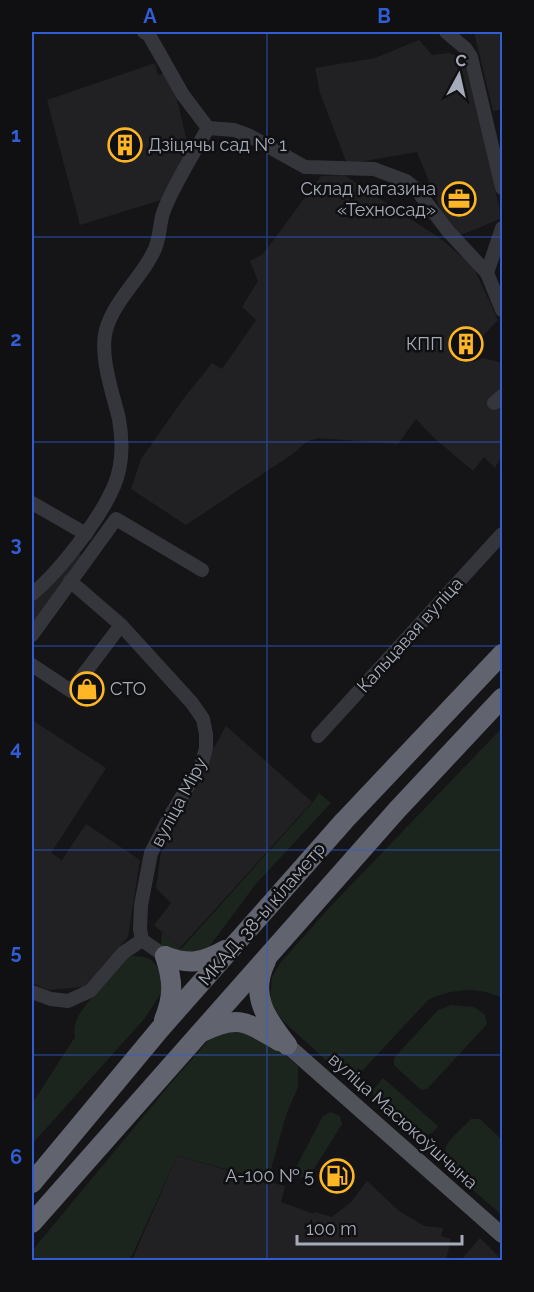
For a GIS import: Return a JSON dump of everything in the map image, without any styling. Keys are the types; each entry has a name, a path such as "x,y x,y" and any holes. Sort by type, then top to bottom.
{"highway":[{"name":"МКАД, 38-ы кіламетр","path":"32,1183 160,1029 344,821 502,654"},
{"name":"МКАД, 38-ы кіламетр","path":"32,1223 397,810 502,698"},
{"path":"165,956 185,962 200,961 236,944"},
{"path":"272,951 263,968 258,996 275,1029 287,1045"},
{"path":"160,1029 172,991 172,977 165,956"},
{"path":"196,1035 228,1022 242,1022 255,1026 287,1045"}],"main road":[{"name":"вуліца Масюкоўшчына","path":"287,1045 497,1231 502,1243"}],"street":[{"path":"446,32 465,48 471,57 502,188"},
{"path":"150,33 183,95 208,128"},
{"path":"208,128 234,129 305,167 374,169 406,181 416,189 448,231 487,273 502,310"},
{"path":"32,594 43,585 86,534 114,487 120,466 123,438 106,364 104,344 106,330 112,314 155,250 164,213 208,128"},
{"path":"487,273 502,228"},
{"path":"32,502 86,534"},
{"path":"32,635 116,519 202,570"},
{"name":"Кальцавая вуліца","path":"318,736 502,534"},
{"name":"вуліца Міру","path":"70,581 121,625 204,719 207,734 202,763 151,853 141,905 142,940"},
{"path":"32,665 71,691 121,625"},
{"path":"32,992 51,999 68,1001 90,992 123,953 142,940 165,956"}],"shaded area":[{"path":"474,32 502,32 502,109 493,111"},
{"path":"419,40 432,55 449,53 457,56 466,64 499,206 500,219 461,235 443,216 417,152 347,164 320,93 315,68 375,58"},
{"path":"155,63 158,75 163,74 172,79 189,150 161,200 80,225 47,100"},
{"path":"344,175 441,239 473,266 498,320 468,352 473,362 483,358 502,363 502,455 495,468 484,457 473,471 433,437 416,419 398,444 318,438 306,442 294,453 186,525 131,489 141,459 212,363 222,369 256,320 242,307 258,281 250,261 263,254 321,176"},
{"path":"76,552 87,559 32,635 32,598"},
{"path":"32,720 106,768 51,853 62,860 86,824 140,860 128,937 84,987 48,990 32,983"},
{"path":"226,726 312,802 180,948 154,925 171,903 156,888 161,852 172,823"},
{"path":"502,728 502,998 484,992 465,990 446,993 428,1000 362,1071 351,1075 339,1072 282,1020 270,1000 272,977 281,962 330,907"},
{"path":"319,793 331,803 255,885 206,951 192,957 166,949 161,945 162,932 181,949"},
{"path":"131,956 151,960 158,968 164,988 145,1018 32,1144 32,1104 75,1037 75,1024 80,1013 124,960"},
{"path":"451,1005 474,1007 485,1015 487,1024 427,1089 421,1090 394,1065 394,1058 438,1010"},
{"path":"222,1029 258,1033 298,1066 298,1087 286,1115 268,1180 177,1156 130,1260 32,1260 32,1251 171,1083 213,1035"},
{"path":"383,1078 438,1126 432,1133 415,1139 373,1102 373,1090"},
{"path":"330,1112 340,1116 342,1124 309,1177 300,1177 295,1169 323,1116"},
{"path":"471,1119 480,1119 502,1140 502,1215 466,1183 450,1163 446,1154 448,1143"},
{"path":"177,1156 285,1186 281,1202 314,1214 315,1212 332,1217 351,1202 367,1181 399,1211 425,1226 443,1228 441,1236 451,1239 446,1260 434,1258 433,1260 132,1260"},
{"path":"480,1238 502,1260 461,1260"}],"place":[{"name":"Дзіцячы сад № 1","path":"125,145"},
{"name":"Склад магазина «Техносад»","path":"459,199"},
{"name":"КПП","path":"466,344"},
{"name":"СТО","path":"87,689"},
{"name":"А-100 № 5","path":"337,1176"}]}
